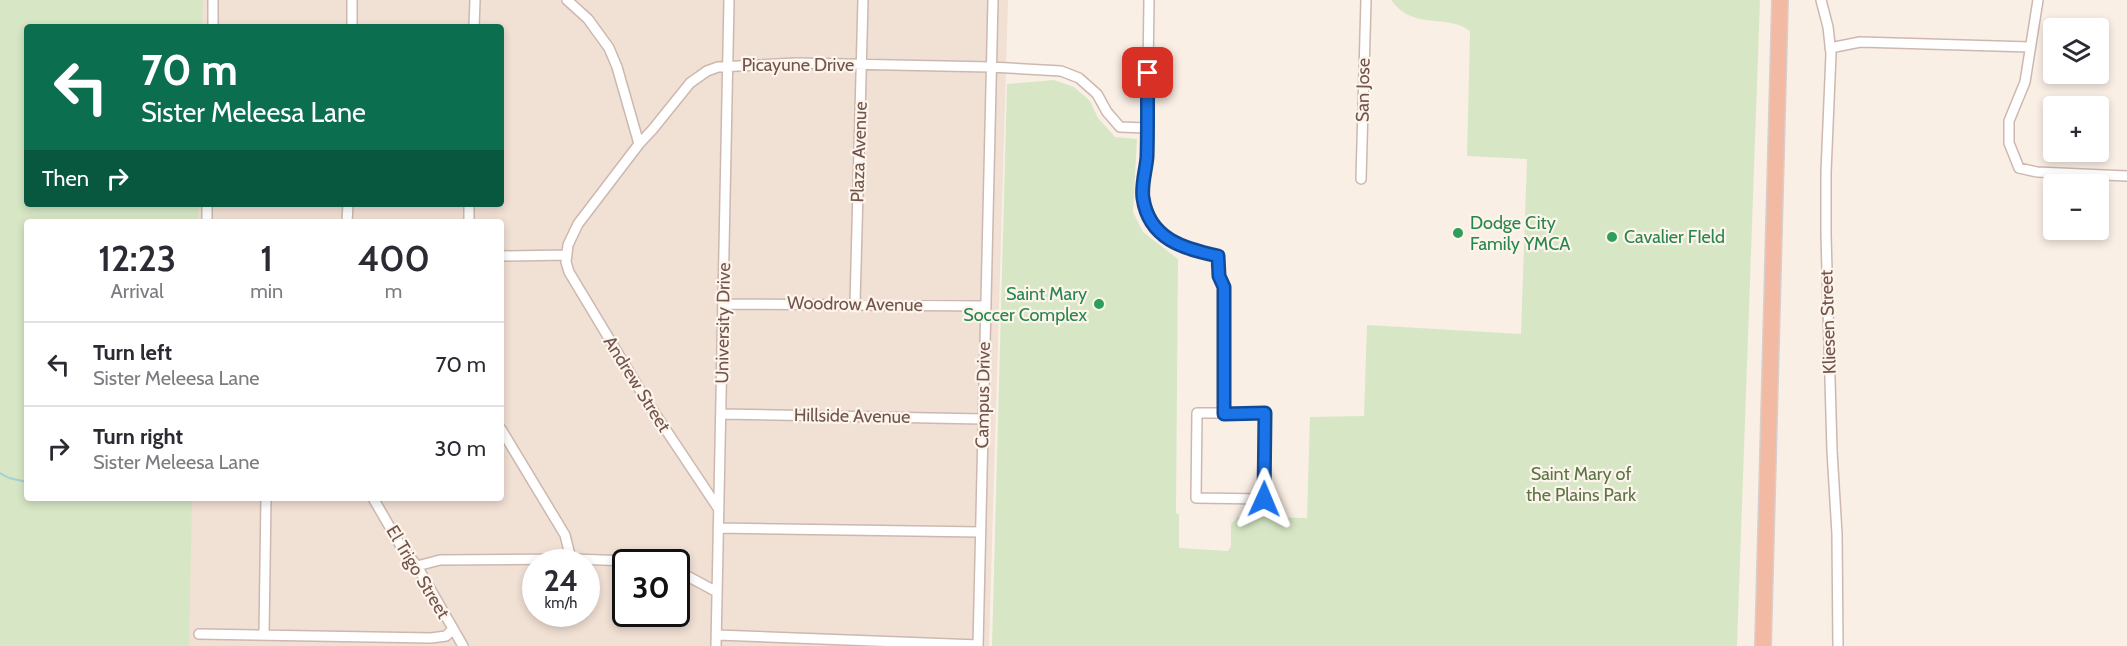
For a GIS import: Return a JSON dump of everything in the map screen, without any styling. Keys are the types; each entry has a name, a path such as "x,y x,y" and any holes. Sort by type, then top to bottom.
{"highway":[{"path":"1763,646 1780,0"}],"street":[{"path":"213,0 213,24"},
{"path":"352,0 352,24"},
{"path":"474,24 475,0"},
{"path":"567,0 588,19 609,48 617,67 625,102 639,144"},
{"name":"University Drive","path":"716,646 729,0"},
{"name":"Plaza Avenue","path":"855,304 863,0"},
{"name":"Campus Drive","path":"978,645 993,0"},
{"path":"1149,0 1143,198 1152,222 1166,238 1191,251 1218,256 1219,276 1224,287 1224,414"},
{"name":"San Jose","path":"1361,179 1365,0"},
{"name":"Kliesen Street","path":"1821,0 1828,27 1830,48 1826,235 1832,450 1837,534 1838,646"},
{"path":"2038,0 2025,82 2009,121 2009,143 2019,168 2037,172 2127,176"},
{"path":"1830,48 1860,42 2030,47"},
{"name":"Picayune Drive","path":"567,255 568,245 578,224 639,144 690,83 707,71 729,65 796,63 991,67 1061,71 1079,78 1097,94 1107,112 1120,127 1146,128"},
{"path":"504,256 567,255"},
{"name":"Andrew Street","path":"567,255 568,272 646,400 718,508"},
{"name":"Woodrow Avenue","path":"723,304 986,306"},
{"path":"1197,413 1224,414 1265,413 1264,499 1196,498 1197,413"},
{"name":"Hillside Avenue","path":"721,414 983,419"},
{"path":"504,434 565,535 568,549"},
{"path":"264,635 266,501"},
{"name":"El Trigo Street","path":"376,501 399,543 417,566 463,646"},
{"path":"718,528 980,532"},
{"path":"417,566 440,560 522,559"},
{"path":"690,578 717,592"},
{"path":"198,634 431,638 446,636 452,630"},
{"path":"717,635 978,645"}],"shaded area":[{"path":"0,0 1008,0 989,646 0,646"}],"green space":[{"path":"0,0 203,0 202,24 24,24 24,207 199,207 198,219 24,219 24,501 192,501 189,646 0,646"},
{"name":"Saint Mary of the Plains Park","path":"1391,0 1760,0 1737,646 992,646 1007,84 1054,80 1074,87 1090,101 1098,118 1115,137 1137,139 1133,212 1143,232 1178,259 1176,513 1179,514 1179,548 1228,551 1231,546 1231,524 1238,517 1307,518 1310,417 1364,416 1367,325 1521,334 1527,159 1467,156 1470,31 1451,23 1419,19 1400,9"}],"waterway":[{"path":"0,473 24,481"}],"place":[{"name":"Dodge City Family YMCA","path":"1458,233"},
{"name":"Cavalier FIeld","path":"1612,237"},
{"name":"Saint Mary Soccer Complex","path":"1099,304"}],"route":[{"path":"1148,73 1147,157 1143,198 1152,222 1166,238 1191,251 1218,256 1219,276 1224,287 1224,414 1265,413 1264,499"}]}
